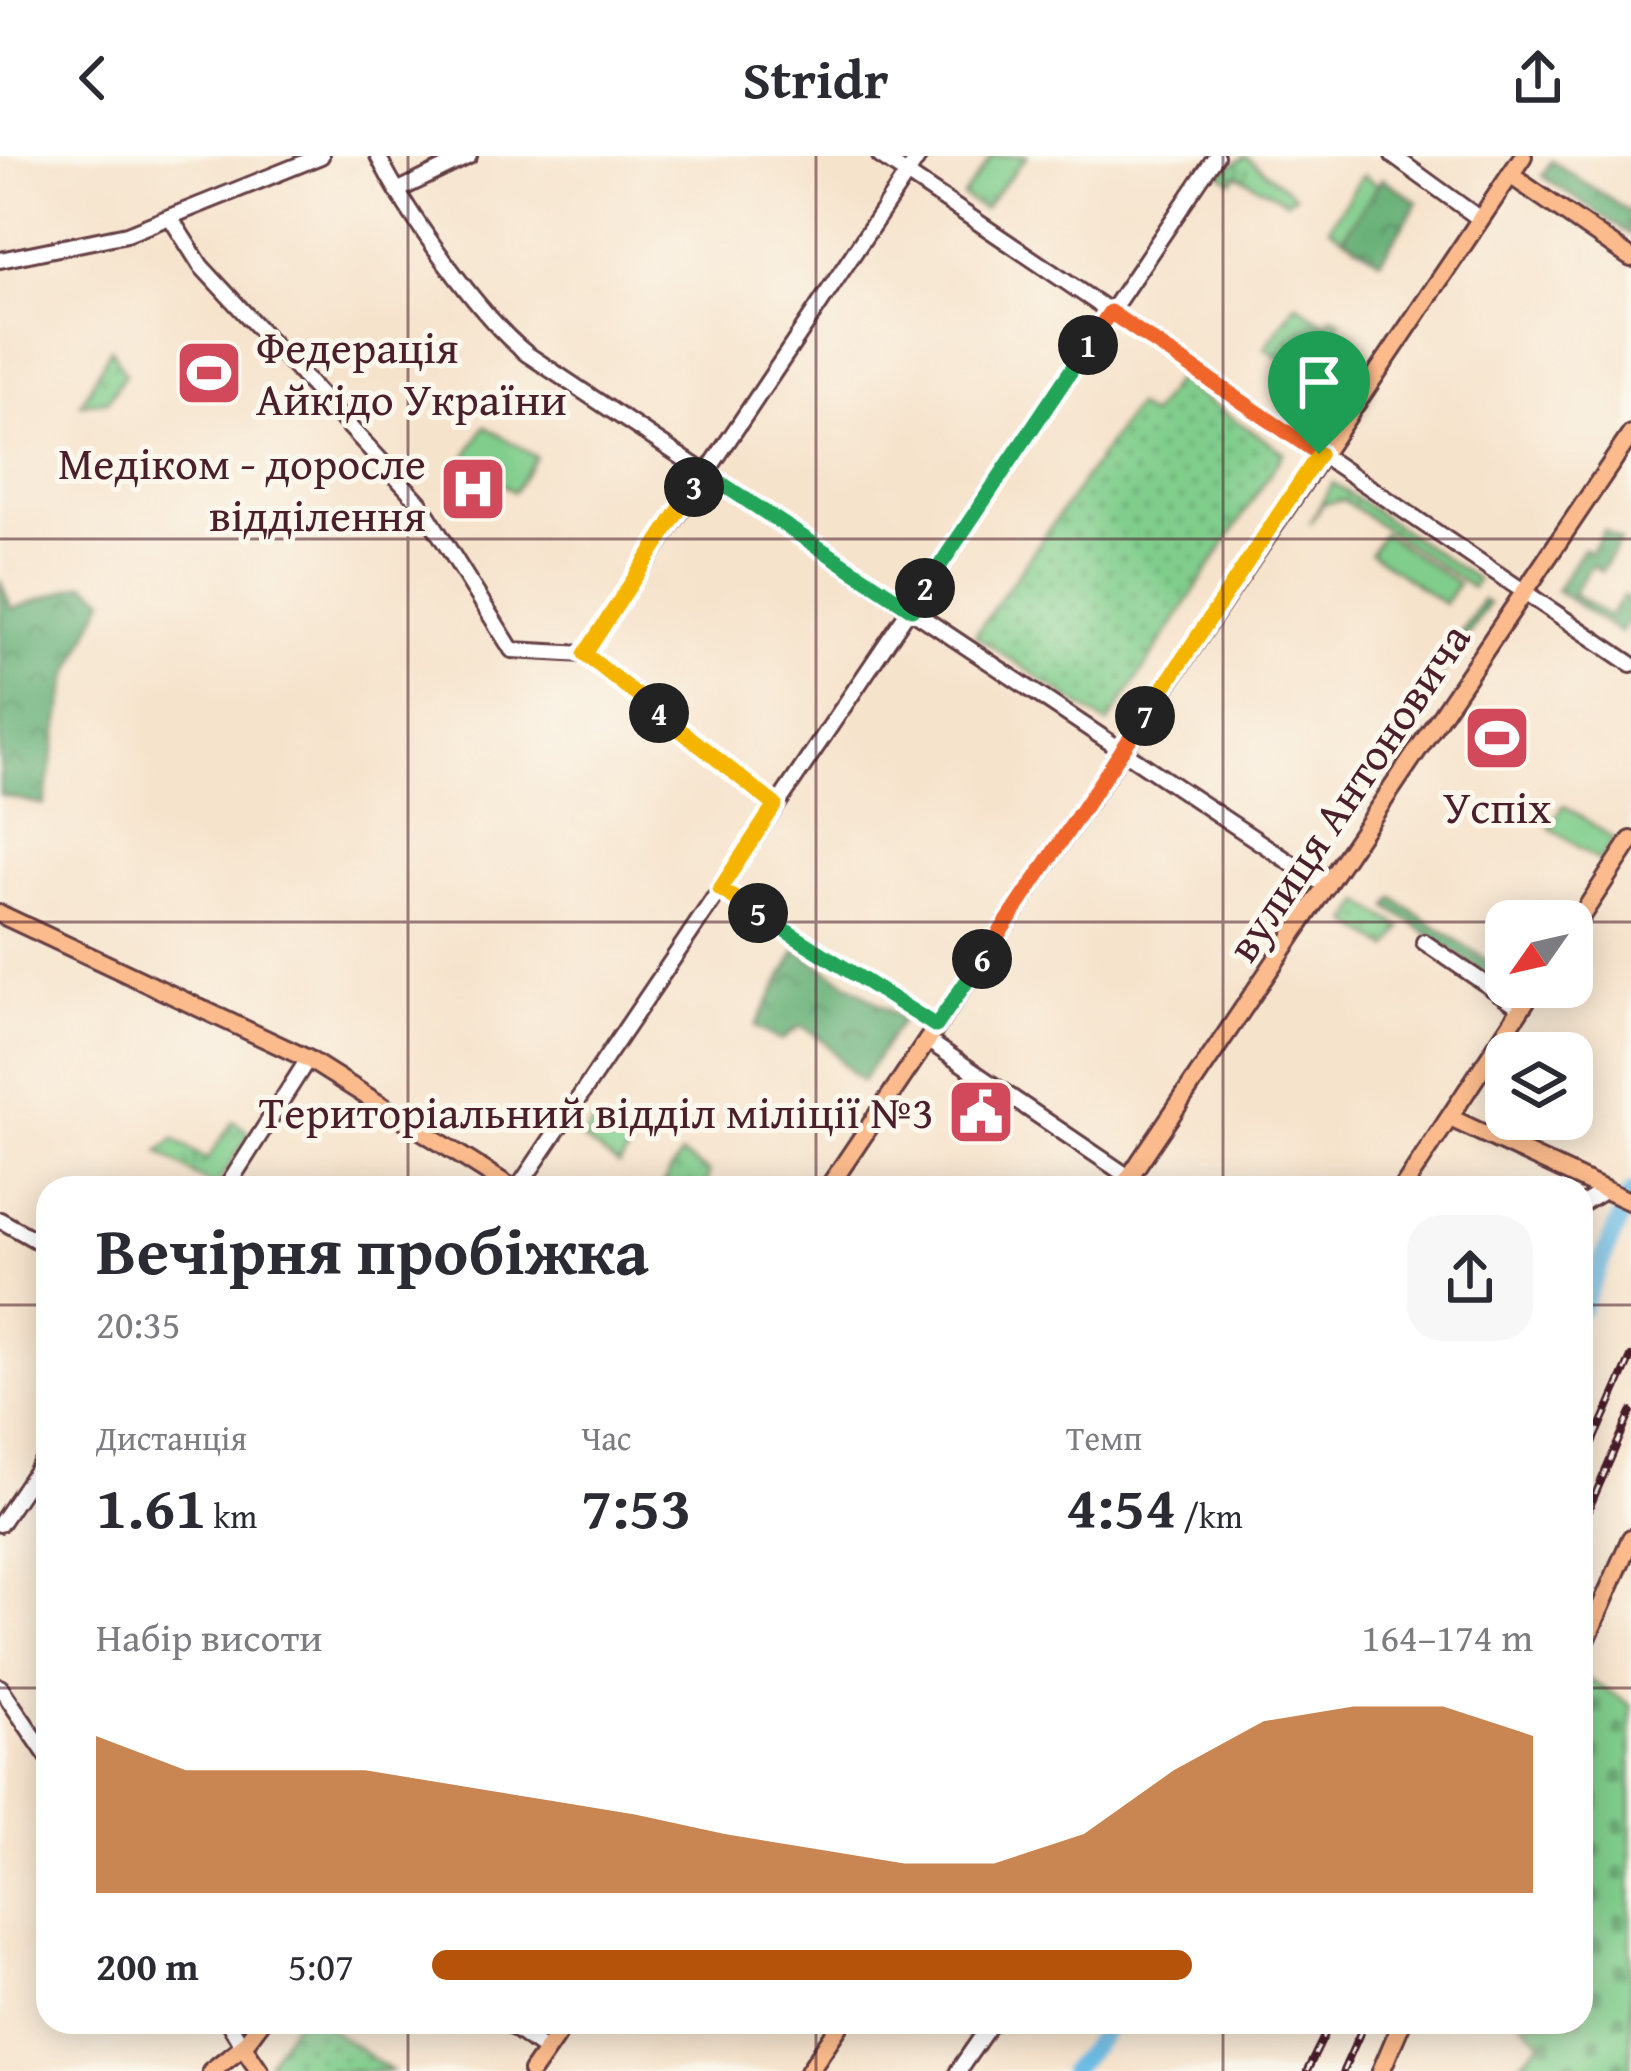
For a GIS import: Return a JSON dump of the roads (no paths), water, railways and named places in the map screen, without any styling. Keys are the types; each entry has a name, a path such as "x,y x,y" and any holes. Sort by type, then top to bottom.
{"main road":[{"path":"836,1176 1523,156"},
{"path":"1510,175 1631,258"},
{"name":"вулиця Антоновича","path":"1137,1176 1631,434"},
{"path":"1592,900 1631,840"},
{"path":"0,914 308,1059 496,1176"},
{"path":"1411,1176 1521,1008"},
{"path":"1450,1118 1573,1176"},
{"path":"1593,1625 1631,1538"},
{"path":"211,2071 252,2034"},
{"path":"532,2071 558,2034"},
{"path":"809,2071 834,2034"},
{"path":"1381,2071 1397,2034"},
{"path":"244,2046 260,2071"}],"street":[{"path":"0,260 127,235 321,156"},
{"path":"378,156 501,332 1328,887"},
{"path":"399,190 469,156"},
{"path":"880,156 1631,664"},
{"path":"585,654 919,156"},
{"path":"523,1176 1216,156"},
{"path":"1393,156 1480,219"},
{"path":"170,217 202,266 420,503 512,650 585,654 775,805"},
{"path":"720,889 931,1033 1121,1176"},
{"path":"1424,941 1485,983"},
{"path":"234,1176 308,1059"},
{"path":"0,1220 36,1240"},
{"path":"0,1524 36,1472"},
{"path":"0,1688 36,1740"},
{"path":"236,2034 244,2046"},
{"path":"523,2034 546,2051"},
{"path":"958,2071 984,2034"}],"waterway":[{"path":"1593,1281 1631,1193"},
{"path":"1071,2071 1103,2034"}],"railway":[{"path":"1593,1443 1631,1357"},
{"path":"1593,1499 1631,1412"},
{"path":"1307,2071 1325,2034"},
{"path":"1343,2071 1360,2034"}],"place":[{"name":"Федерація Айкідо України","path":"209,373"},
{"name":"Медіком - доросле відділення","path":"473,489"},
{"name":"Успіх","path":"1497,738"},
{"name":"Територіальний відділ міліції №3","path":"981,1112"}]}
